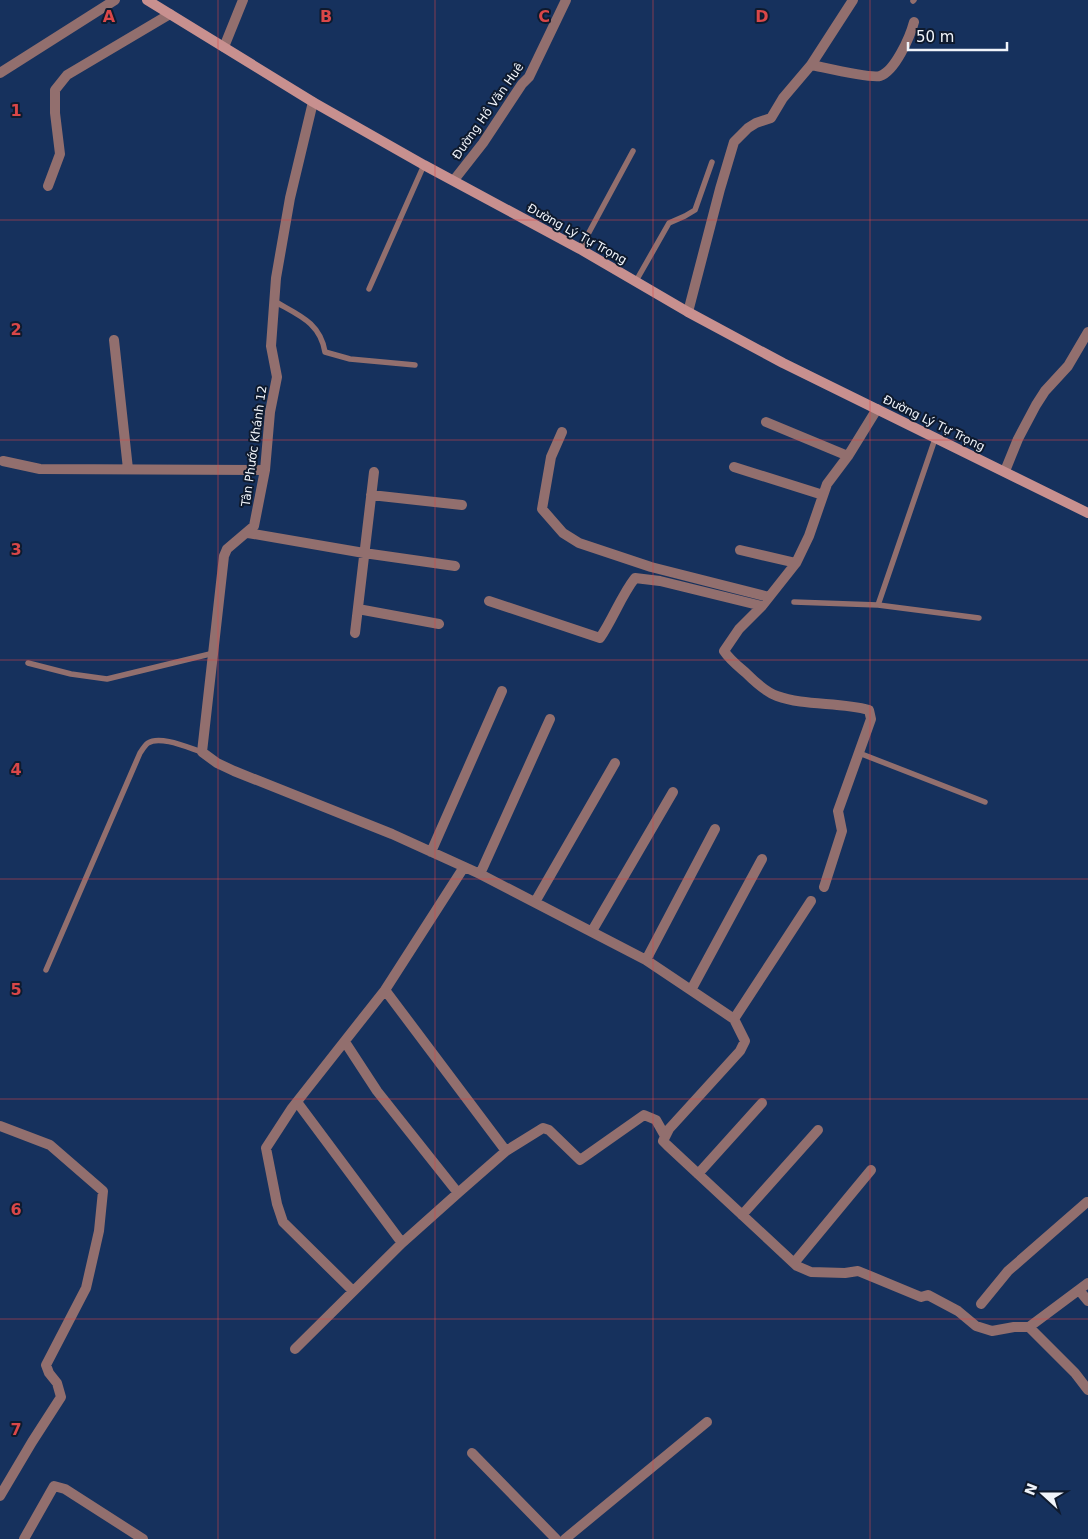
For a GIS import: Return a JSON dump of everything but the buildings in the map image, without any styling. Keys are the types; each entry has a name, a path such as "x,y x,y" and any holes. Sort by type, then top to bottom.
{"main road":[{"name":"Đường Lý Tự Trọng","path":"147,0 313,102 424,165 580,249 688,312 935,439 1088,512"}],"street":[{"path":"0,73 115,0"},
{"path":"224,47 243,0"},
{"name":"Đường Hồ Văn Huê","path":"454,180 483,143 529,76 566,0"},
{"path":"688,312 734,142 748,128 771,118 783,98 811,65 853,0"},
{"path":"48,186 60,154 55,113 55,90 66,75 170,14"},
{"path":"811,65 878,77 889,71 910,35 914,22"},
{"name":"Tân Phước Khánh 12","path":"248,533 254,526 265,470 270,412 277,377 271,346 276,278 290,198 313,102"},
{"path":"1005,471 1018,439 1036,405 1045,391 1068,366 1088,332"},
{"path":"114,340 128,469"},
{"path":"824,887 842,830 838,811 871,719 869,710 842,704 794,700 776,696 752,679 724,651 739,629 762,606 796,563 809,536 827,484 848,456 877,409"},
{"path":"766,422 848,456"},
{"path":"562,432 551,457 542,509 563,533 579,543 651,567 769,597"},
{"path":"4,461 40,469 265,470"},
{"path":"734,467 822,495"},
{"path":"355,633 374,472"},
{"path":"371,495 462,505"},
{"path":"455,566 248,533 226,549 202,752 217,763 234,771 392,834 480,874 646,960 734,1019 745,1041 740,1051 669,1128 663,1141 797,1266 811,1272 845,1273 858,1271 922,1297 928,1295 958,1311 976,1326 992,1331 1014,1327 1029,1327 1088,1283"},
{"path":"740,550 796,563"},
{"path":"489,601 600,638 635,578 660,581 762,606"},
{"path":"358,609 439,624"},
{"path":"431,852 502,691"},
{"path":"480,874 550,720"},
{"path":"535,902 615,763"},
{"path":"592,931 673,792"},
{"path":"646,960 715,829"},
{"path":"691,990 762,859"},
{"path":"353,1291 283,1222 277,1204 266,1148 297,1102 385,990 464,867"},
{"path":"734,1019 811,901"},
{"path":"385,990 506,1151"},
{"path":"345,1042 377,1091 458,1193"},
{"path":"297,1102 402,1243"},
{"path":"698,1174 762,1103"},
{"path":"295,1350 402,1243 506,1151 543,1128 549,1130 580,1160 644,1115 656,1120 665,1136"},
{"path":"0,1126 50,1145 103,1191 99,1231 86,1288 46,1365 48,1373 57,1384 61,1397 0,1496"},
{"path":"742,1215 818,1130"},
{"path":"794,1263 872,1170"},
{"path":"981,1304 1008,1271 1088,1203"},
{"path":"1079,1290 1088,1301"},
{"path":"1029,1327 1088,1390"},
{"path":"565,1539 707,1422"},
{"path":"472,1452 556,1539"},
{"path":"24,1539 54,1486 65,1489 143,1539"}],"lane":[{"path":"580,249 633,151"},
{"path":"636,281 669,223 695,210 712,162"},
{"path":"369,289 424,165"},
{"path":"274,301 313,325 323,342 325,352 350,359 415,365"},
{"path":"878,605 935,439"},
{"path":"794,602 878,605 979,618"},
{"path":"28,663 71,674 107,679 214,653"},
{"path":"46,970 140,753 147,744 156,740 178,744 202,752"},
{"path":"859,753 985,802"}]}
